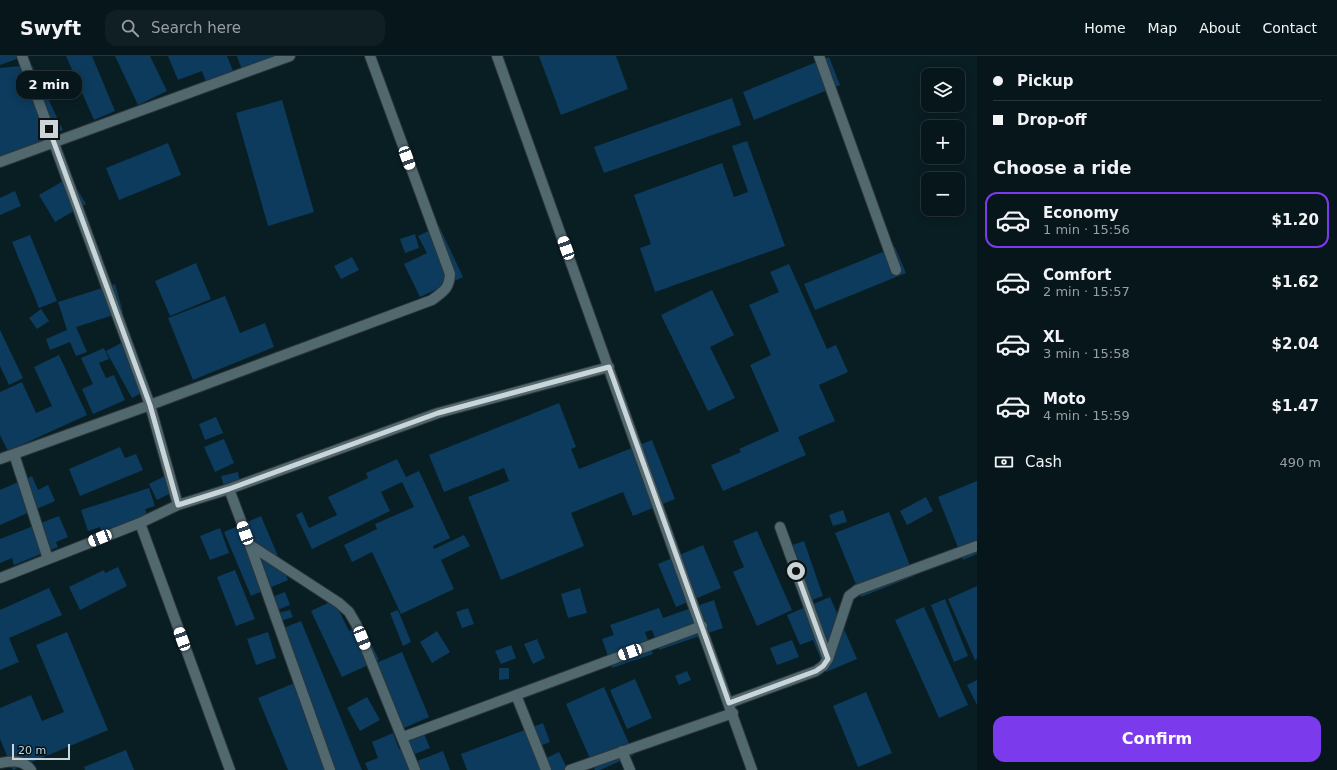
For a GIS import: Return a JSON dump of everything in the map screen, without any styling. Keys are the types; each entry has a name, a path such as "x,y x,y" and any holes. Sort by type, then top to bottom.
{"street":[{"path":"22,56 150,405 178,505"},
{"path":"0,162 54,144 290,56"},
{"path":"0,459 432,300 444,292 449,284 450,274 370,56"},
{"path":"497,56 702,626 752,770"},
{"path":"819,56 896,270"},
{"path":"0,578 140,523 178,505 229,489 438,413 609,367"},
{"path":"14,454 48,559"},
{"path":"229,489 330,770"},
{"path":"140,523 230,770"},
{"path":"780,527 828,659"},
{"path":"250,545 339,603 349,612 356,624 403,737 415,770"},
{"path":"570,770 731,708 816,671 823,666 828,659 849,596 868,585 977,546"},
{"path":"403,737 702,626"},
{"path":"516,695 546,770"},
{"path":"622,751 630,770"},
{"path":"0,763 15,760 30,768 30,770"}],"building":[{"path":"0,56 25,56 0,65"},
{"path":"66,56 92,56 115,111 94,120"},
{"path":"115,56 150,56 167,91 138,105"},
{"path":"168,56 227,56 233,71 206,82 202,71 178,80"},
{"path":"237,56 276,56 242,70"},
{"path":"539,56 616,56 628,89 561,115"},
{"path":"829,57 840,85 754,120 743,92"},
{"path":"32,65 63,130 0,160 0,68"},
{"path":"732,98 741,125 604,173 594,147"},
{"path":"282,100 314,212 268,226 236,113"},
{"path":"747,141 785,246 655,292 640,248 651,244 634,195 722,163 734,197 748,192 732,146"},
{"path":"168,143 181,175 119,200 106,168"},
{"path":"70,177 86,204 55,222 39,195"},
{"path":"15,191 21,206 0,215 0,198"},
{"path":"439,226 463,277 420,297 404,264 427,253 418,236"},
{"path":"415,234 419,248 405,253 400,239"},
{"path":"30,235 57,301 39,308 12,242"},
{"path":"895,247 906,273 815,310 804,284"},
{"path":"352,257 359,270 341,279 334,266"},
{"path":"196,263 211,299 170,316 155,281"},
{"path":"789,264 827,349 836,345 848,372 819,385 835,421 798,437 806,455 723,491 711,465 741,452 739,449 779,431 750,365 771,355 749,305 779,292 770,272"},
{"path":"115,284 123,312 76,327 87,352 76,356 70,342 50,350 46,339 67,330 58,302"},
{"path":"712,290 734,335 710,347 735,398 708,411 661,315"},
{"path":"225,296 240,333 265,323 274,347 193,380 168,318"},
{"path":"41,309 49,321 37,329 29,318"},
{"path":"0,330 23,378 9,385 0,366"},
{"path":"123,342 149,389 132,398 106,351"},
{"path":"104,348 109,359 99,363 106,378 114,375 125,400 93,414 82,389 93,384 81,358"},
{"path":"59,355 87,415 8,451 0,435 0,392 22,382 36,413 52,406 34,367"},
{"path":"559,403 576,447 571,449 579,469 652,440 675,499 633,516 623,492 571,513 584,546 501,580 468,497 509,481 504,468 444,492 429,455"},
{"path":"216,417 223,433 205,440 199,424"},
{"path":"224,439 234,463 215,472 204,447"},
{"path":"120,447 125,458 136,454 143,470 80,496 69,469"},
{"path":"397,459 406,477 419,471 450,538 433,546 434,549 464,535 470,546 441,560 454,589 401,614 372,552 352,562 344,545 377,529 375,524 414,507 402,482 381,492 390,511 312,549 296,515 302,512 309,528 337,515 328,497 368,478 366,473"},
{"path":"238,472 240,483 224,487 221,476"},
{"path":"32,476 38,490 48,485 55,501 0,525 0,490"},
{"path":"165,476 173,492 157,500 149,484"},
{"path":"977,481 977,554 963,560 938,497"},
{"path":"149,488 155,506 145,509 148,517 102,534 100,527 88,531 81,510"},
{"path":"926,497 933,511 907,525 900,511"},
{"path":"843,510 847,522 833,526 829,515"},
{"path":"889,512 914,576 861,597 835,533"},
{"path":"59,516 68,537 56,542 58,547 14,565 12,558 0,563 0,539"},
{"path":"261,516 288,580 251,596 224,532"},
{"path":"220,528 229,553 210,560 200,536"},
{"path":"757,531 792,610 757,626 733,572 744,567 733,541"},
{"path":"804,541 823,596 804,603 784,548"},
{"path":"703,545 721,588 676,607 658,564"},
{"path":"118,567 127,586 80,610 69,587 104,570 105,573"},
{"path":"235,570 255,619 236,626 217,577"},
{"path":"977,586 977,659 975,660 948,599"},
{"path":"49,588 62,615 9,638 19,662 0,670 0,610"},
{"path":"580,588 587,613 568,618 561,594"},
{"path":"285,592 290,605 272,612 267,599"},
{"path":"830,597 857,659 826,672 813,640 800,645 787,615"},
{"path":"945,599 968,656 954,662 931,605"},
{"path":"334,600 349,631 362,625 379,660 342,677 311,611"},
{"path":"714,600 723,628 659,650 652,630 645,632 653,654 612,668 602,639 614,635 610,625 659,608 663,618"},
{"path":"924,607 968,705 939,718 895,620"},
{"path":"468,608 474,624 462,628 456,612"},
{"path":"290,610 293,617 277,622 275,614"},
{"path":"398,610 411,642 403,646 390,613"},
{"path":"301,621 362,770 288,770 258,698 297,682 276,631"},
{"path":"437,631 450,652 432,663 420,642"},
{"path":"67,632 108,730 13,770 0,739 0,708 31,695 42,721 64,712 36,645"},
{"path":"268,632 276,658 256,665 247,639"},
{"path":"537,639 545,658 533,664 524,644"},
{"path":"792,640 799,657 777,665 770,648"},
{"path":"511,645 516,658 501,664 495,651"},
{"path":"402,652 429,717 395,732 374,664"},
{"path":"499,668 509,668 509,679 499,680"},
{"path":"687,671 691,680 679,685 675,676"},
{"path":"635,679 652,718 627,729 610,690"},
{"path":"977,680 977,705 967,685"},
{"path":"604,687 634,755 600,770 595,770 566,704"},
{"path":"866,692 892,753 858,767 833,706"},
{"path":"367,697 380,720 360,731 347,708"},
{"path":"543,723 550,742 535,748 543,770 467,770 461,754"},
{"path":"423,732 430,748 415,754 408,739"},
{"path":"393,733 399,749 405,746 412,763 443,751 450,770 368,770 365,763 378,758 372,742"},
{"path":"126,750 134,770 85,770 84,767"},
{"path":"559,752 568,770 547,770 542,760"}],"route":[{"path":"49,129 150,405 178,505 229,489 438,413 609,367 729,703 816,671 823,666 828,659 796,571"}]}
